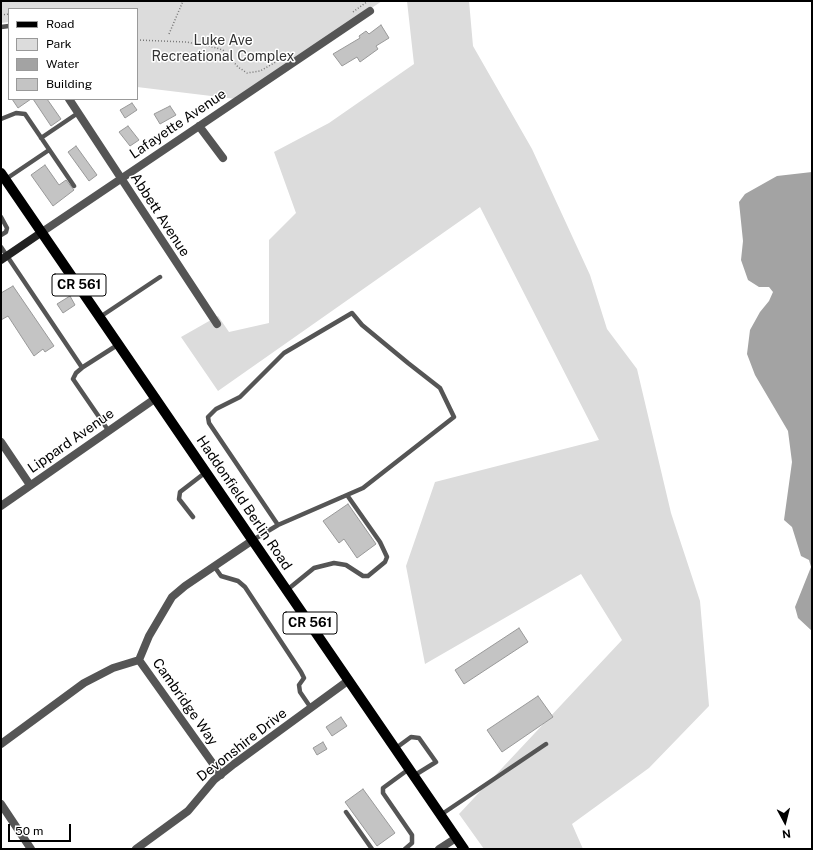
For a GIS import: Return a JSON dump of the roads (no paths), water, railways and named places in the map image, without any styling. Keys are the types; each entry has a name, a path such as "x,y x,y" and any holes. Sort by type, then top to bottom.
{"main road":[{"name":"Haddonfield Berlin Road","path":"3,176 442,814 464,849"}],"street":[{"name":"Lafayette Avenue","path":"4,258 370,11"},
{"name":"Abbett Avenue","path":"70,100 217,324"},
{"path":"199,126 223,158"},
{"name":"Lippard Avenue","path":"1,506 156,398"},
{"path":"1,442 30,485"},
{"path":"140,660 149,636 172,597 253,540"},
{"name":"Cambridge Way","path":"1,744 84,683 113,668 140,660 221,775"},
{"name":"Devonshire Drive","path":"136,849 188,811 195,800 221,775 350,680"},
{"path":"1,804 31,849"},
{"path":"440,849 456,838"}],"lane":[{"path":"1,119 16,113 25,114 74,186"},
{"path":"41,138 78,113"},
{"path":"3,176 49,150"},
{"path":"1,217 7,228 6,232 1,235"},
{"path":"1,247 4,258 81,366 84,367"},
{"path":"100,317 160,277"},
{"path":"253,540 278,524 363,488 454,417 440,388 362,325 352,313 284,353 240,397 208,416 208,423 278,524"},
{"path":"108,430 73,379 76,373 119,344"},
{"path":"193,517 179,499 180,492 206,472"},
{"path":"287,590 314,568 334,563 346,565 363,576 368,576 385,562 387,557 380,542 347,495"},
{"path":"214,566 221,576 238,581 245,587 301,672 304,678 299,685 300,692 311,708"},
{"path":"396,748 411,737 419,738 436,762 412,772 383,788 385,798 412,835 412,843 405,849"},
{"path":"442,814 546,744"},
{"path":"346,812 372,849"}],"water":[{"path":"812,172 812,631 798,618 795,607 811,567 809,560 801,556 792,527 784,520 792,462 788,431 755,375 747,354 750,330 760,312 769,301 773,292 769,287 759,287 748,280 741,260 743,241 739,202 745,194 777,176"}],"park label":[{"name":"Luke Ave Recreational Complex","path":"223,50"}]}
